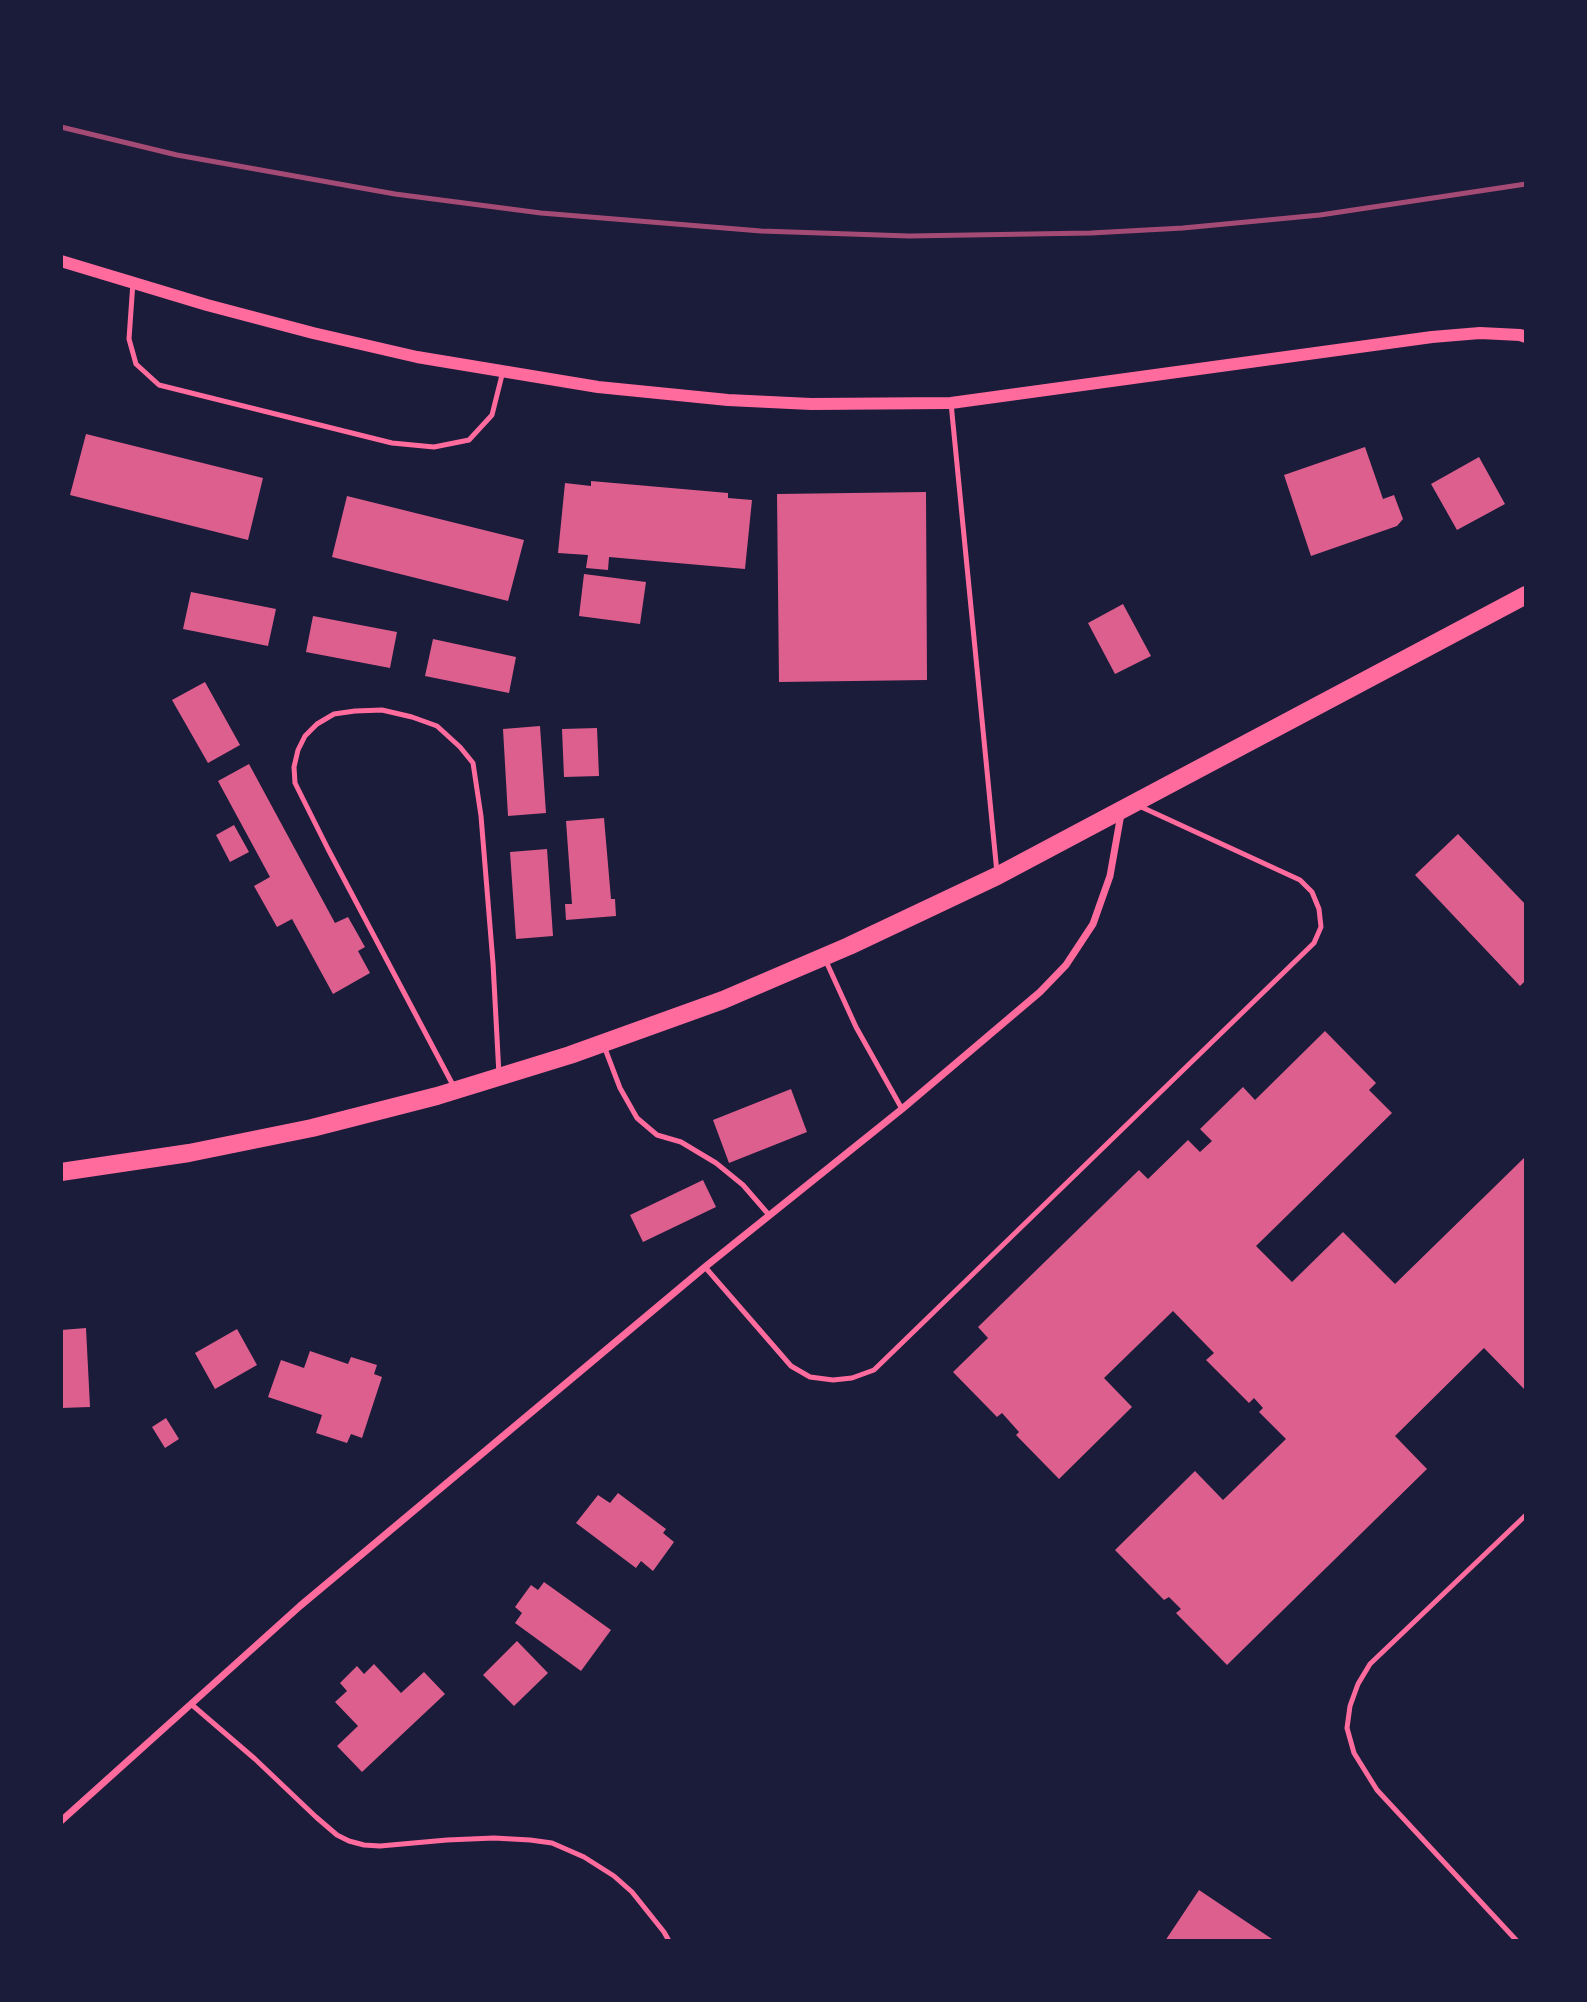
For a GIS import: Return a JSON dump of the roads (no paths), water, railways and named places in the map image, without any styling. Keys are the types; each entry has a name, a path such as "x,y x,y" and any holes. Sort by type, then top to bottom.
{"main road":[{"path":"61,1172 189,1153 312,1128 499,1077 723,1000 824,957 998,876 1526,594"}],"street":[{"path":"61,261 313,334 416,357 598,387 728,400 811,404 951,403 1432,337 1479,333 1526,337"},
{"path":"61,1821 300,1606 705,1267 902,1109 1041,992 1066,965 1093,924 1110,876 1128,807"}],"lane":[{"path":"133,282 129,339 136,364 159,385 392,443 434,447 469,440 492,415 503,371"},
{"path":"951,403 998,876"},
{"path":"455,1090 295,783 294,767 305,736 317,723 334,714 382,710 412,717 437,726 473,763 493,963 499,1077"},
{"path":"705,1267 791,1366 810,1377 833,1380 852,1378 874,1370 1314,943 1321,927 1319,909 1312,892 1300,880 1128,807"},
{"path":"824,957 856,1027 902,1109"},
{"path":"603,1043 620,1088 637,1118 657,1135 681,1142 716,1164 743,1185 769,1215"},
{"path":"1517,1941 1377,1790 1354,1753 1348,1728 1350,1706 1357,1684 1370,1664 1526,1515"},
{"path":"191,1704 255,1759 316,1817 337,1835 349,1841 364,1846 495,1838 552,1843 584,1857 614,1875 632,1892 669,1941"}],"railway":[{"path":"61,127 177,155 395,194 541,213 761,231 909,236 1091,233 1183,228 1320,215 1526,184"}]}
